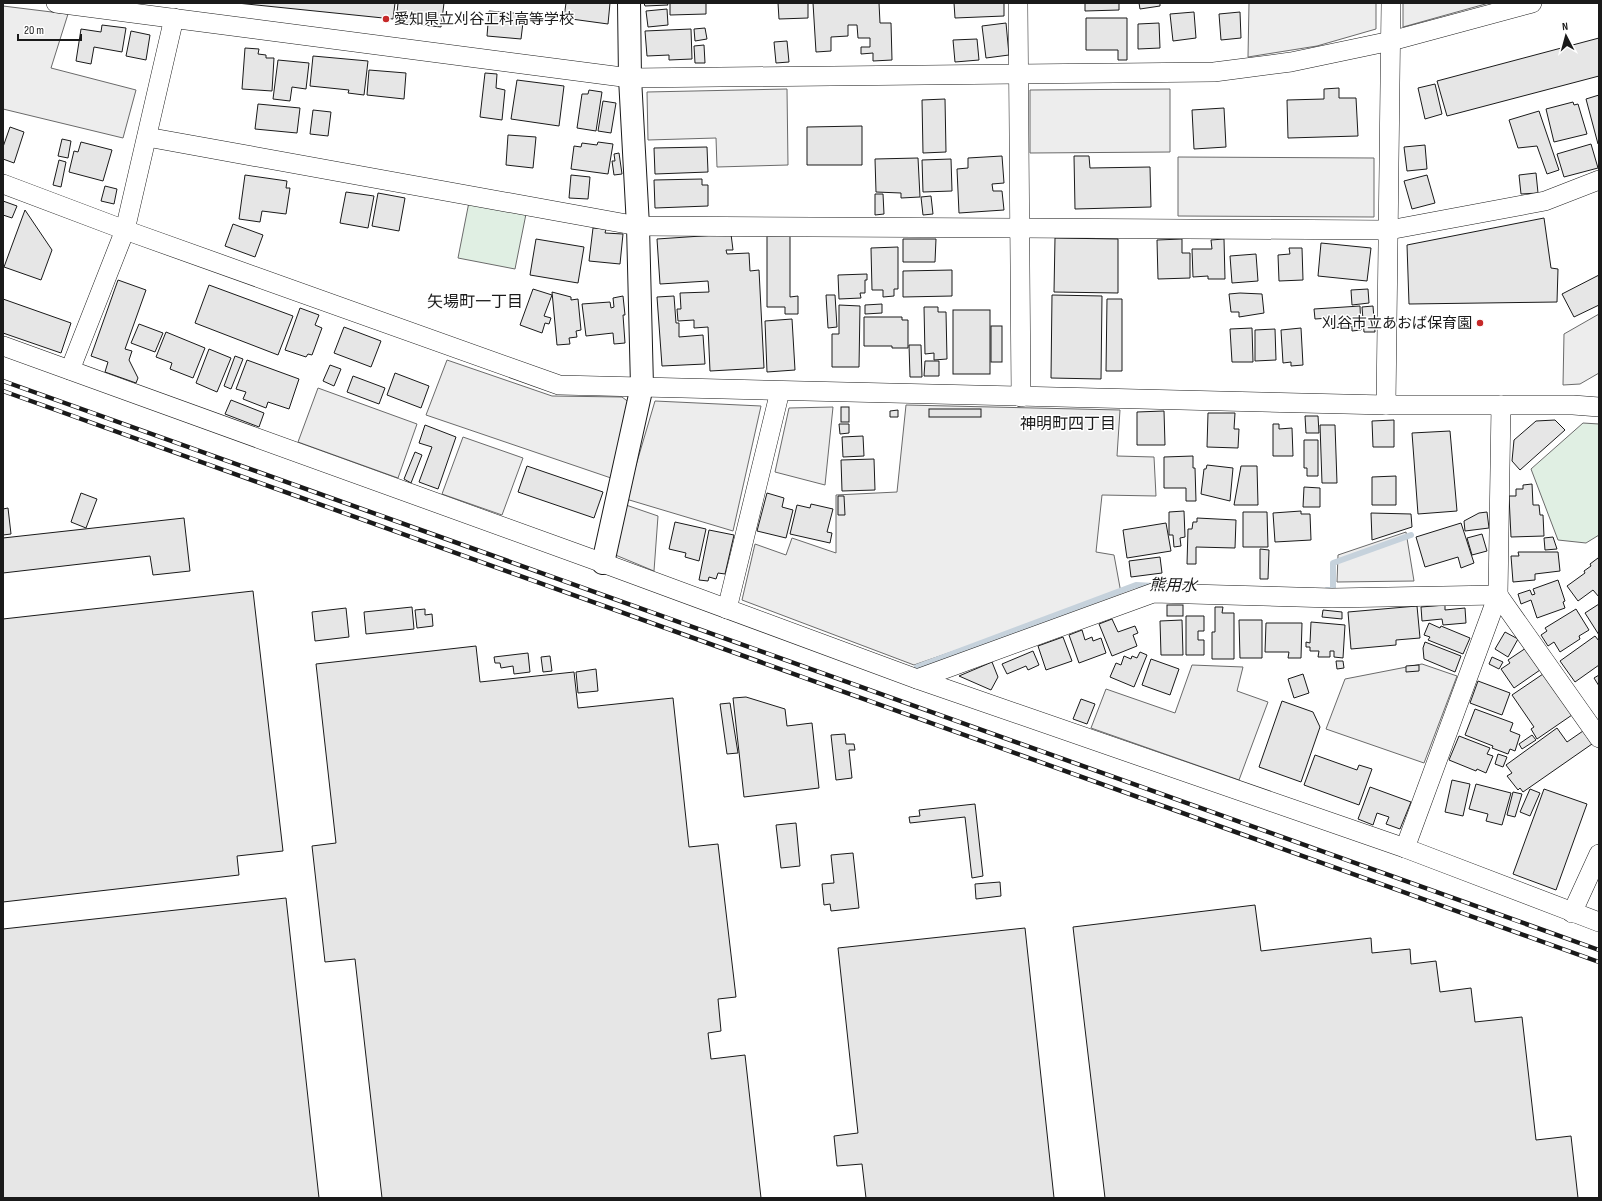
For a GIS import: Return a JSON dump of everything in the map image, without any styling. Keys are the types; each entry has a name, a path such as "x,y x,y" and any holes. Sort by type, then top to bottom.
{"street":[{"path":"56,3 630,78 1214,72 1291,62 1391,41 1532,3"},
{"path":"603,563 642,386 638,226 630,78 629,3"},
{"path":"1018,3 1021,397"},
{"path":"1386,405 1391,3"},
{"path":"70,370 125,230 174,18"},
{"path":"147,137 638,226 1389,230 1545,201 1599,180"},
{"path":"3,184 125,230 559,385 1386,405 1573,405 1599,407"},
{"path":"3,346 603,563 917,679 1404,848 1599,922"},
{"path":"727,609 780,391"},
{"path":"1573,405 1599,392"},
{"path":"1404,848 1498,595 1502,405"},
{"path":"917,679 1153,593 1332,598 1498,595"},
{"path":"1498,595 1599,738"},
{"path":"1572,913 1599,854"}],"green space":[{"path":"469,202 526,214 515,269 458,258"},
{"path":"1583,423 1599,424 1599,535 1586,543 1558,540 1531,469"}],"shaded area":[{"path":"1249,3 1376,3 1376,29 1317,46 1248,57"},
{"path":"1403,3 1489,3 1403,27"},
{"path":"3,6 68,14 51,68 136,90 123,138 3,109"},
{"path":"787,89 788,165 717,167 716,138 648,140 647,92"},
{"path":"1170,89 1170,152 1030,153 1030,90"},
{"path":"1178,157 1374,158 1374,217 1178,216"},
{"path":"1599,314 1599,373 1580,384 1563,385 1564,334"},
{"path":"447,360 552,396 622,397 630,403 611,478 426,415"},
{"path":"318,388 417,424 398,478 298,442"},
{"path":"655,401 761,406 733,531 626,499"},
{"path":"906,405 1120,410 1117,456 1154,457 1156,496 1102,495 1096,552 1114,555 1121,593 914,665 742,600 755,544 786,555 792,538 836,553 836,495 897,492"},
{"path":"833,407 825,485 775,472 789,408"},
{"path":"463,437 523,458 502,515 442,494"},
{"path":"626,505 658,516 654,571 613,554"},
{"path":"1406,532 1414,581 1337,582 1338,555"},
{"path":"1422,664 1457,676 1424,763 1326,729 1345,679"},
{"path":"1192,665 1243,667 1237,691 1268,702 1239,780 1091,728 1106,689 1175,713"}],"building":[{"path":"237,3 395,3 393,19"},
{"path":"398,3 444,3 441,27 396,22"},
{"path":"566,3 610,3 608,24 564,18"},
{"path":"644,3 667,3 668,5 645,6"},
{"path":"670,3 706,3 706,14 670,15"},
{"path":"778,3 808,3 808,18 779,19"},
{"path":"813,3 879,3 880,23 891,23 892,60 873,61 873,53 861,54 861,47 870,47 870,38 858,38 857,25 848,25 848,36 831,37 831,51 816,52"},
{"path":"954,3 1004,3 1004,16 955,18"},
{"path":"1085,3 1119,3 1119,10 1085,11"},
{"path":"1139,3 1160,3 1160,6 1140,9"},
{"path":"667,9 668,25 648,27 646,11"},
{"path":"489,11 524,14 521,39 487,36"},
{"path":"1194,12 1196,38 1173,41 1170,14"},
{"path":"1240,12 1241,38 1221,40 1219,14"},
{"path":"1086,18 1127,18 1127,60 1118,60 1118,50 1086,50"},
{"path":"1006,23 1009,55 986,58 982,26"},
{"path":"1159,23 1160,48 1138,49 1138,24"},
{"path":"102,25 126,28 122,52 94,47 91,64 76,61 81,29 101,32"},
{"path":"705,28 707,39 695,41 694,29"},
{"path":"691,29 692,59 669,60 669,55 647,56 645,31"},
{"path":"131,31 150,35 146,60 126,56"},
{"path":"1599,38 1599,76 1447,116 1437,81"},
{"path":"977,39 979,60 955,62 953,40"},
{"path":"787,41 789,62 776,63 774,42"},
{"path":"704,45 705,63 695,63 694,46"},
{"path":"245,48 259,49 258,54 266,55 266,58 274,58 272,91 242,89"},
{"path":"313,56 368,61 364,95 348,93 349,90 310,86"},
{"path":"278,60 309,63 306,89 292,87 290,101 273,99"},
{"path":"369,70 406,73 404,99 367,95"},
{"path":"485,73 497,74 496,88 505,90 502,120 480,117"},
{"path":"517,80 564,86 559,126 511,119"},
{"path":"1435,84 1442,114 1425,119 1418,88"},
{"path":"1339,88 1339,98 1356,98 1358,136 1288,138 1287,100 1324,99 1324,89"},
{"path":"589,90 602,92 596,131 577,128 582,94 588,94"},
{"path":"1599,95 1599,144 1598,144 1586,99"},
{"path":"945,99 946,152 923,153 922,100"},
{"path":"603,101 616,103 611,133 598,131"},
{"path":"1573,102 1574,105 1578,104 1587,134 1554,142 1546,109"},
{"path":"258,104 300,108 297,133 255,129"},
{"path":"1224,108 1226,147 1194,149 1192,110"},
{"path":"313,110 331,112 328,136 310,134"},
{"path":"1539,111 1559,170 1547,174 1537,146 1518,148 1509,120"},
{"path":"862,126 862,165 807,165 807,127"},
{"path":"10,127 24,132 14,163 3,159 3,147"},
{"path":"508,135 536,137 533,168 506,165"},
{"path":"62,139 71,141 68,158 58,156"},
{"path":"81,142 112,150 103,181 69,172 74,151 78,152"},
{"path":"598,142 613,144 608,174 571,169 574,146 581,147 582,143 597,145"},
{"path":"1591,144 1598,168 1564,177 1557,154"},
{"path":"1425,145 1427,169 1407,171 1404,147"},
{"path":"707,147 708,172 655,174 654,148"},
{"path":"619,153 622,174 614,175 612,161 615,161 614,154"},
{"path":"1002,156 1004,183 992,184 993,191 1002,191 1004,210 959,213 957,169 968,168 968,158"},
{"path":"1074,156 1089,156 1090,168 1150,167 1151,207 1075,209"},
{"path":"918,158 920,197 901,198 901,193 876,192 875,159"},
{"path":"951,159 952,191 923,192 922,160"},
{"path":"59,160 66,162 61,187 53,185"},
{"path":"1536,173 1538,193 1521,194 1519,175"},
{"path":"245,175 287,181 286,188 290,188 286,214 262,211 260,222 239,219"},
{"path":"571,175 590,177 588,199 569,198"},
{"path":"1427,175 1435,203 1412,209 1404,181"},
{"path":"702,179 702,185 708,185 708,206 655,208 654,180"},
{"path":"105,186 117,189 114,204 101,201"},
{"path":"346,192 374,196 368,228 340,223"},
{"path":"378,193 405,198 399,231 372,226"},
{"path":"875,194 883,194 884,214 875,215"},
{"path":"931,196 933,214 923,215 921,197"},
{"path":"3,201 17,206 12,218 3,215"},
{"path":"25,210 52,250 41,280 4,267"},
{"path":"1544,218 1551,268 1558,269 1557,302 1409,304 1407,245"},
{"path":"233,224 263,235 255,257 225,246"},
{"path":"593,228 606,229 605,233 623,234 620,264 589,261"},
{"path":"731,234 733,250 726,250 727,254 749,253 750,271 759,270 764,368 710,371 708,327 694,328 694,320 678,321 677,309 681,309 680,293 709,292 708,281 660,284 657,239"},
{"path":"767,236 790,236 790,297 798,296 798,314 785,314 785,307 767,307"},
{"path":"1055,238 1118,239 1118,293 1054,292"},
{"path":"536,239 584,247 578,283 530,275"},
{"path":"903,239 936,239 935,262 903,262"},
{"path":"1182,239 1182,253 1190,253 1190,278 1158,279 1157,240"},
{"path":"1224,239 1225,279 1208,279 1208,276 1193,277 1192,249 1212,249 1211,240"},
{"path":"1321,243 1371,248 1367,281 1318,276"},
{"path":"898,247 898,289 894,289 894,296 883,297 883,290 872,290 871,248"},
{"path":"1289,248 1302,248 1303,280 1279,281 1278,255 1290,254"},
{"path":"1256,254 1258,281 1232,283 1230,256"},
{"path":"952,270 952,296 903,297 903,271"},
{"path":"867,274 867,280 865,280 865,293 860,293 861,298 839,299 838,275"},
{"path":"1599,275 1599,305 1574,317 1562,294"},
{"path":"118,280 146,290 125,349 132,351 129,360 138,378 136,383 105,372 108,362 91,356"},
{"path":"209,285 293,316 278,355 195,323"},
{"path":"533,289 552,295 544,316 551,318 549,324 545,323 542,333 520,325"},
{"path":"1368,289 1369,303 1352,305 1351,290"},
{"path":"552,292 571,297 571,300 578,299 581,330 576,331 577,337 569,338 570,344 557,345"},
{"path":"1229,294 1262,294 1264,313 1239,317 1239,312 1231,312"},
{"path":"826,295 835,295 837,327 828,328"},
{"path":"1052,295 1102,296 1101,379 1051,378"},
{"path":"623,296 625,343 614,344 613,333 586,336 582,304 610,302 611,308 614,307 613,298"},
{"path":"674,296 676,323 679,323 679,337 703,335 705,364 662,366 657,297"},
{"path":"3,299 71,323 61,353 3,333"},
{"path":"1107,299 1122,299 1122,371 1106,371"},
{"path":"882,304 882,313 865,314 865,305"},
{"path":"839,305 860,306 859,367 832,367 832,334 839,334"},
{"path":"1360,306 1361,330 1352,331 1352,326 1330,328 1329,318 1315,319 1314,309"},
{"path":"1373,306 1375,332 1364,332 1362,307"},
{"path":"924,307 938,307 938,312 946,312 947,359 934,360 934,353 925,354"},
{"path":"300,308 319,315 315,325 322,328 312,355 308,354 306,357 285,350"},
{"path":"953,310 990,310 990,374 953,374"},
{"path":"864,317 902,317 902,320 908,320 908,348 892,348 892,346 864,346"},
{"path":"792,319 795,370 767,372 765,321"},
{"path":"139,324 163,333 155,352 131,343"},
{"path":"991,326 1002,326 1002,362 991,362"},
{"path":"344,327 381,341 371,367 334,353"},
{"path":"1252,328 1253,362 1232,362 1230,329"},
{"path":"1301,328 1303,365 1291,366 1291,362 1283,363 1281,330"},
{"path":"1275,329 1276,360 1255,361 1255,330"},
{"path":"166,332 205,348 193,378 170,369 172,363 156,357"},
{"path":"909,345 921,345 922,377 910,377"},
{"path":"209,349 231,358 217,392 196,383"},
{"path":"235,356 243,359 231,389 224,386"},
{"path":"247,360 299,379 289,409 268,402 266,408 243,399 246,392 236,389"},
{"path":"925,361 939,361 939,376 924,376"},
{"path":"330,365 341,369 334,386 323,381"},
{"path":"395,373 429,386 421,408 387,395"},
{"path":"353,376 385,388 379,404 347,392"},
{"path":"231,400 264,413 259,427 225,414"},
{"path":"841,407 849,407 849,422 841,422"},
{"path":"929,409 981,409 981,417 929,417"},
{"path":"898,410 898,417 890,417 890,411"},
{"path":"1164,411 1165,445 1137,445 1137,412"},
{"path":"1208,413 1235,413 1234,429 1239,429 1238,448 1207,447"},
{"path":"1305,416 1318,416 1319,433 1306,433"},
{"path":"1394,420 1394,447 1373,447 1372,421"},
{"path":"1555,420 1565,430 1520,470 1512,461 1514,440 1536,421"},
{"path":"839,424 849,424 849,433 840,434"},
{"path":"1273,424 1279,424 1279,429 1292,428 1293,456 1273,456"},
{"path":"425,425 456,437 438,489 419,482 432,447 419,443"},
{"path":"1320,425 1335,425 1337,483 1322,483"},
{"path":"1450,431 1457,511 1418,514 1412,433"},
{"path":"863,436 864,456 843,457 842,437"},
{"path":"1304,440 1318,440 1318,476 1307,476 1307,468 1304,468"},
{"path":"415,452 422,455 411,483 404,479"},
{"path":"1193,456 1196,501 1186,501 1186,488 1164,488 1164,457"},
{"path":"874,459 875,490 842,491 841,460"},
{"path":"1207,465 1233,468 1230,501 1201,494 1204,469 1206,469"},
{"path":"527,466 603,492 594,518 518,492"},
{"path":"1241,466 1257,466 1258,505 1234,505"},
{"path":"1396,476 1396,505 1372,505 1372,477"},
{"path":"1532,484 1533,505 1539,505 1540,515 1543,515 1544,536 1511,537 1509,496 1516,496 1516,489 1523,489 1523,485"},
{"path":"1304,487 1320,488 1320,507 1303,507"},
{"path":"81,493 97,499 86,528 71,522"},
{"path":"767,493 784,498 782,507 793,510 786,538 757,531"},
{"path":"838,496 844,496 845,515 838,515"},
{"path":"811,504 833,509 827,532 832,533 830,543 790,534 797,505 810,508"},
{"path":"8,508 11,534 3,535 3,509"},
{"path":"1184,511 1185,537 1180,538 1181,546 1174,547 1173,535 1169,535 1169,512"},
{"path":"1301,511 1301,514 1310,514 1311,540 1275,542 1273,513"},
{"path":"1243,512 1267,512 1268,547 1243,547"},
{"path":"1487,512 1489,528 1465,531 1464,521 1479,513"},
{"path":"1371,513 1411,514 1412,527 1372,540"},
{"path":"184,518 190,571 153,575 150,556 3,573 3,538"},
{"path":"1197,518 1236,520 1235,548 1196,547 1196,564 1187,564 1188,529 1192,529 1193,522 1197,522"},
{"path":"675,522 706,529 699,561 685,557 686,553 669,549"},
{"path":"1166,523 1171,551 1127,558 1123,530"},
{"path":"1461,523 1474,563 1461,568 1458,557 1425,567 1416,537"},
{"path":"709,530 734,535 725,574 718,573 716,579 709,577 708,581 699,580"},
{"path":"1482,534 1487,551 1472,555 1467,538"},
{"path":"1553,537 1557,549 1545,550 1544,538"},
{"path":"1260,549 1269,550 1268,579 1260,579"},
{"path":"1518,552 1558,552 1560,571 1535,574 1535,580 1513,582 1511,556 1519,556"},
{"path":"1160,557 1162,573 1131,577 1129,561"},
{"path":"1598,558 1599,597 1593,590 1578,601 1567,586 1585,573 1584,571 1591,566 1590,564"},
{"path":"1558,580 1565,601 1563,602 1565,608 1537,618 1531,600 1521,604 1518,594 1530,590 1532,595 1535,594 1533,589"},
{"path":"253,591 283,851 237,856 239,875 3,902 3,619"},
{"path":"1599,604 1599,635 1585,613"},
{"path":"1167,605 1183,605 1183,616 1167,616"},
{"path":"1445,605 1445,610 1465,608 1466,623 1443,625 1442,619 1422,621 1421,607"},
{"path":"1417,606 1420,638 1396,640 1396,645 1351,649 1348,612"},
{"path":"412,607 414,629 366,634 364,612"},
{"path":"1215,607 1223,607 1222,613 1234,613 1234,659 1212,659 1212,632 1215,632"},
{"path":"346,608 349,637 315,641 312,612"},
{"path":"425,609 425,615 432,614 433,626 417,628 415,610"},
{"path":"1576,609 1589,630 1579,636 1580,639 1560,652 1554,642 1548,646 1541,635 1547,631 1545,628"},
{"path":"1323,610 1342,612 1342,619 1322,617"},
{"path":"1186,616 1204,616 1204,631 1198,631 1198,640 1204,640 1204,655 1186,655"},
{"path":"1112,619 1118,632 1135,626 1138,633 1133,635 1137,646 1112,656 1099,624"},
{"path":"1182,620 1183,655 1161,655 1160,621"},
{"path":"1239,620 1262,620 1262,658 1240,658"},
{"path":"1311,622 1345,625 1343,658 1334,657 1334,651 1330,651 1330,657 1318,657 1319,651 1310,651 1310,647 1306,647 1306,642 1310,643"},
{"path":"1266,623 1302,623 1301,658 1288,658 1289,652 1265,652"},
{"path":"1429,623 1440,628 1441,626 1470,638 1463,654 1428,640 1430,637 1424,635"},
{"path":"1082,630 1085,640 1092,637 1093,641 1101,638 1106,653 1079,663 1069,635"},
{"path":"1505,632 1518,639 1508,657 1495,649"},
{"path":"1595,636 1599,641 1599,665 1575,682 1560,661"},
{"path":"1063,637 1072,661 1046,670 1038,646"},
{"path":"1425,642 1461,656 1455,672 1424,659 1423,648"},
{"path":"476,646 480,682 574,672 578,708 673,698 689,847 718,844 736,997 718,999 721,1031 708,1033 711,1059 745,1055 761,1198 382,1198 355,959 325,962 312,846 336,843 316,664"},
{"path":"1526,648 1540,670 1514,688 1501,669 1510,663 1508,660"},
{"path":"1033,651 1039,665 1028,670 1026,666 1007,674 1002,664"},
{"path":"1140,652 1147,655 1134,687 1110,677 1116,663 1121,665 1124,656 1131,659 1132,656 1137,658"},
{"path":"528,653 530,672 514,674 513,666 501,668 500,663 495,663 494,657"},
{"path":"550,656 552,671 543,672 541,657"},
{"path":"1492,657 1503,662 1499,669 1489,664"},
{"path":"1151,659 1179,669 1170,695 1142,685"},
{"path":"1336,661 1343,661 1344,668 1337,669"},
{"path":"992,662 998,677 991,690 959,676"},
{"path":"1419,665 1419,671 1406,672 1406,666"},
{"path":"596,669 598,691 578,693 576,672"},
{"path":"1303,674 1309,693 1294,698 1288,679"},
{"path":"1543,674 1572,715 1537,739 1531,729 1534,727 1512,695"},
{"path":"1599,675 1599,686 1594,678"},
{"path":"1478,681 1510,693 1502,715 1470,703"},
{"path":"746,697 785,709 787,726 812,723 819,788 744,797 733,698"},
{"path":"1081,699 1095,704 1087,724 1073,719"},
{"path":"1282,701 1313,712 1320,727 1301,782 1259,767"},
{"path":"730,703 738,753 727,754 720,704"},
{"path":"1475,709 1513,723 1510,731 1520,735 1515,751 1510,749 1508,754 1492,748 1493,746 1465,735"},
{"path":"1557,728 1567,742 1583,731 1592,744 1523,792 1520,788 1518,790 1507,776 1512,773 1506,765"},
{"path":"845,734 846,744 854,744 855,750 849,750 852,778 836,780 831,735"},
{"path":"1532,735 1536,740 1522,749 1519,744"},
{"path":"1459,736 1490,748 1487,754 1493,756 1486,773 1477,769 1476,771 1449,760"},
{"path":"1498,754 1507,757 1503,767 1495,764"},
{"path":"1315,755 1357,770 1359,765 1372,769 1359,805 1304,785"},
{"path":"1452,780 1470,784 1463,816 1445,812"},
{"path":"1476,784 1511,793 1502,825 1486,821 1488,814 1469,809"},
{"path":"1370,787 1411,802 1400,829 1386,824 1389,817 1377,813 1373,825 1358,819"},
{"path":"1530,789 1540,793 1530,816 1520,812"},
{"path":"1544,789 1587,804 1556,890 1513,874"},
{"path":"1513,792 1522,794 1515,817 1507,815"},
{"path":"975,804 983,876 972,878 965,817 910,823 909,817 920,816 919,810"},
{"path":"796,823 800,866 781,868 776,825"},
{"path":"853,853 859,908 831,911 830,904 824,905 822,884 834,883 831,855"},
{"path":"1000,882 1001,896 976,899 975,884"},
{"path":"286,898 319,1198 3,1198 3,929"},
{"path":"1255,905 1261,951 1371,938 1372,953 1410,949 1411,964 1436,961 1440,992 1471,988 1475,1022 1522,1017 1536,1140 1571,1136 1578,1198 1105,1198 1073,927"},
{"path":"1025,928 1054,1198 866,1198 862,1164 837,1166 834,1136 858,1133 838,948"}],"waterway":[{"name":"熊用水","path":"1327,590 1333,590 1333,563 1411,535"},
{"name":"熊用水","path":"917,667 1136,585 1154,586"}],"railway":[{"path":"3,381 1599,950"},
{"path":"3,391 1599,962"}],"place":[{"name":"愛知県立刈谷工科高等学校","path":"386,19"},
{"name":"刈谷市立あおば保育園","path":"1480,323"}],"district":[{"name":"矢場町一丁目","path":"475,302"},
{"name":"神明町四丁目","path":"1068,424"}]}
